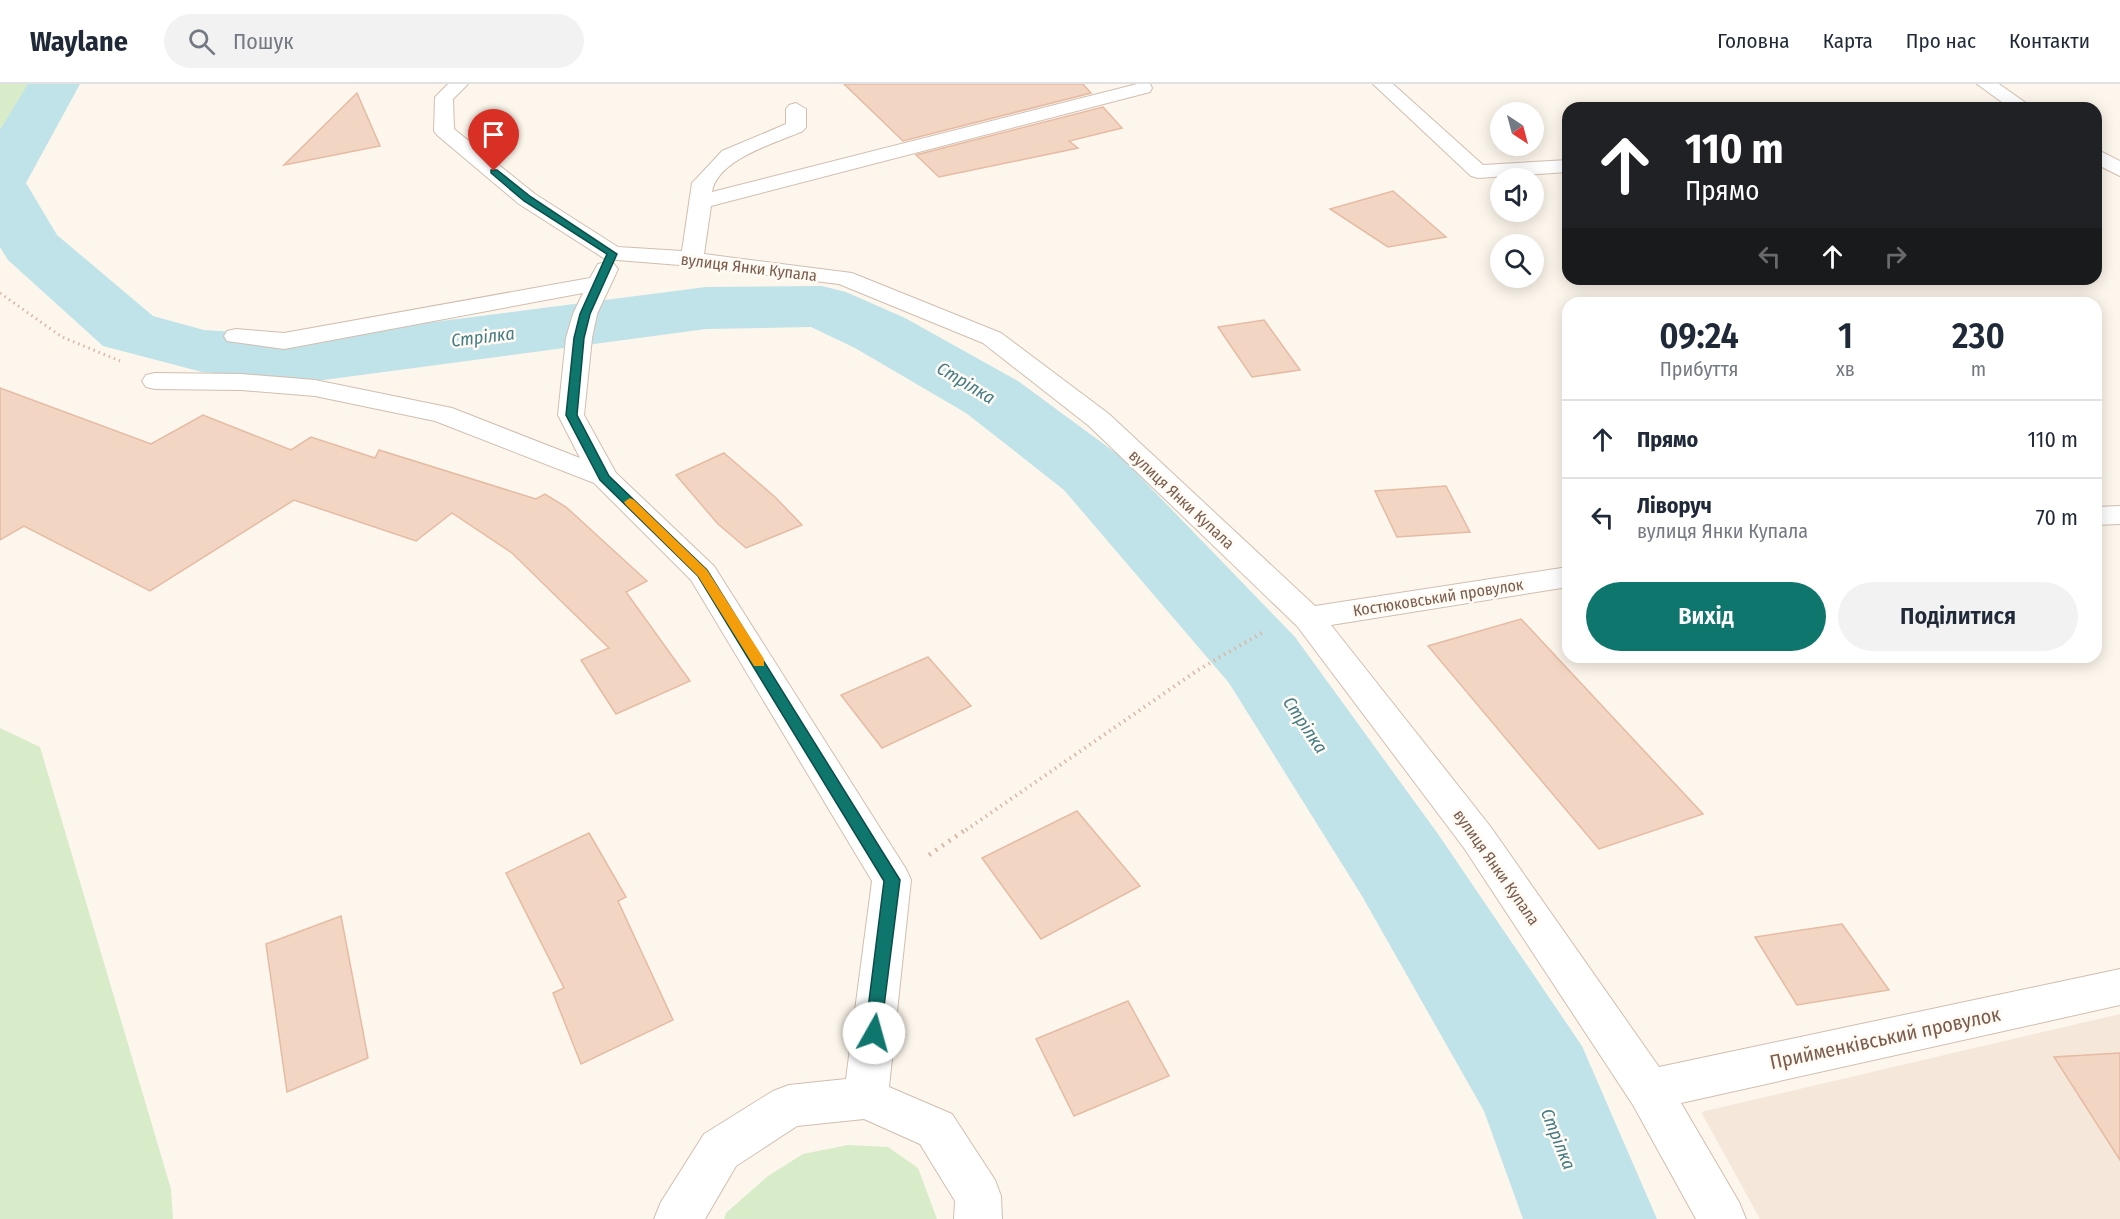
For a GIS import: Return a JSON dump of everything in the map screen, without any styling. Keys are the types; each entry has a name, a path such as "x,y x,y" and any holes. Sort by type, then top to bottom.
{"street":[{"name":"вулиця Янки Купала","path":"459,84 444,97 444,130 527,199 613,254 692,259 844,278 992,339 1099,420 1308,618 1477,837 1649,1090 1722,1219"},
{"path":"1382,84 1478,172 1562,166"},
{"path":"1986,84 2014,102"},
{"path":"700,202 1143,88"},
{"path":"692,259 703,183 729,155 796,127 796,109"},
{"path":"2102,159 2120,170"},
{"path":"613,254 582,326 571,415 604,477 703,573 892,880 866,1098"},
{"path":"236,336 284,341 599,283"},
{"path":"155,381 241,382 315,388 442,414 604,477"},
{"path":"2102,516 2120,515"},
{"name":"Костюковський провулок","path":"1308,618 1562,578"},
{"name":"Прийменківський провулок","path":"1649,1090 2120,987"},
{"path":"678,1219 720,1150 789,1106 866,1098 936,1129 978,1196 978,1219"}],"path":[{"path":"0,293 62,337 108,354 155,381"},
{"path":"892,880 1198,670 1268,629"}],"shaded area":[{"path":"2120,1014 2120,1219 1760,1219 1701,1112"}],"green space":[{"path":"0,84 60,84 61,101 58,108 32,131 0,203"},
{"path":"0,728 40,747 171,1189 173,1219 0,1219"},
{"path":"848,1145 888,1147 918,1168 937,1219 724,1219 726,1213 768,1176 803,1154"}],"building":[{"path":"844,84 1083,84 1091,93 903,141"},
{"path":"357,93 380,146 284,165"},
{"path":"1103,107 1122,128 1069,141 1078,148 939,177 916,155"},
{"path":"1393,191 1446,237 1388,247 1330,209"},
{"path":"1264,320 1300,370 1252,377 1218,327"},
{"path":"0,388 151,444 203,415 291,450 311,437 375,458 379,450 536,499 545,494 566,507 647,581 626,592 690,681 616,714 581,660 609,648 512,553 452,513 416,541 294,500 150,591 24,526 0,540"},
{"path":"724,453 775,497 802,525 746,548 718,524 676,475"},
{"path":"1446,486 1470,532 1397,537 1375,491"},
{"path":"1521,619 1703,814 1599,849 1428,646"},
{"path":"928,657 971,706 882,748 841,695"},
{"path":"1077,811 1140,886 1041,939 982,858"},
{"path":"589,833 626,897 618,901 673,1020 581,1064 553,993 564,988 506,873"},
{"path":"341,916 368,1058 287,1092 266,944"},
{"path":"1842,924 1889,990 1797,1005 1755,937"},
{"path":"1128,1001 1169,1076 1074,1116 1036,1039"},
{"path":"2120,1053 2120,1160 2054,1057"}],"waterway":[{"name":"Стрілка","path":"0,178 54,84"},
{"name":"Стрілка","path":"0,188 31,246 128,331 202,351 316,359 706,308 822,306 880,333 992,397 1092,473 1262,660 1400,865 1538,1087 1590,1219"}],"slow traffic":[{"path":"630,502 703,573 759,662"}],"route":[{"path":"494,171 527,199 613,254 585,314 579,338 571,415 604,477 703,573 795,719 892,880 874,1033"}]}
